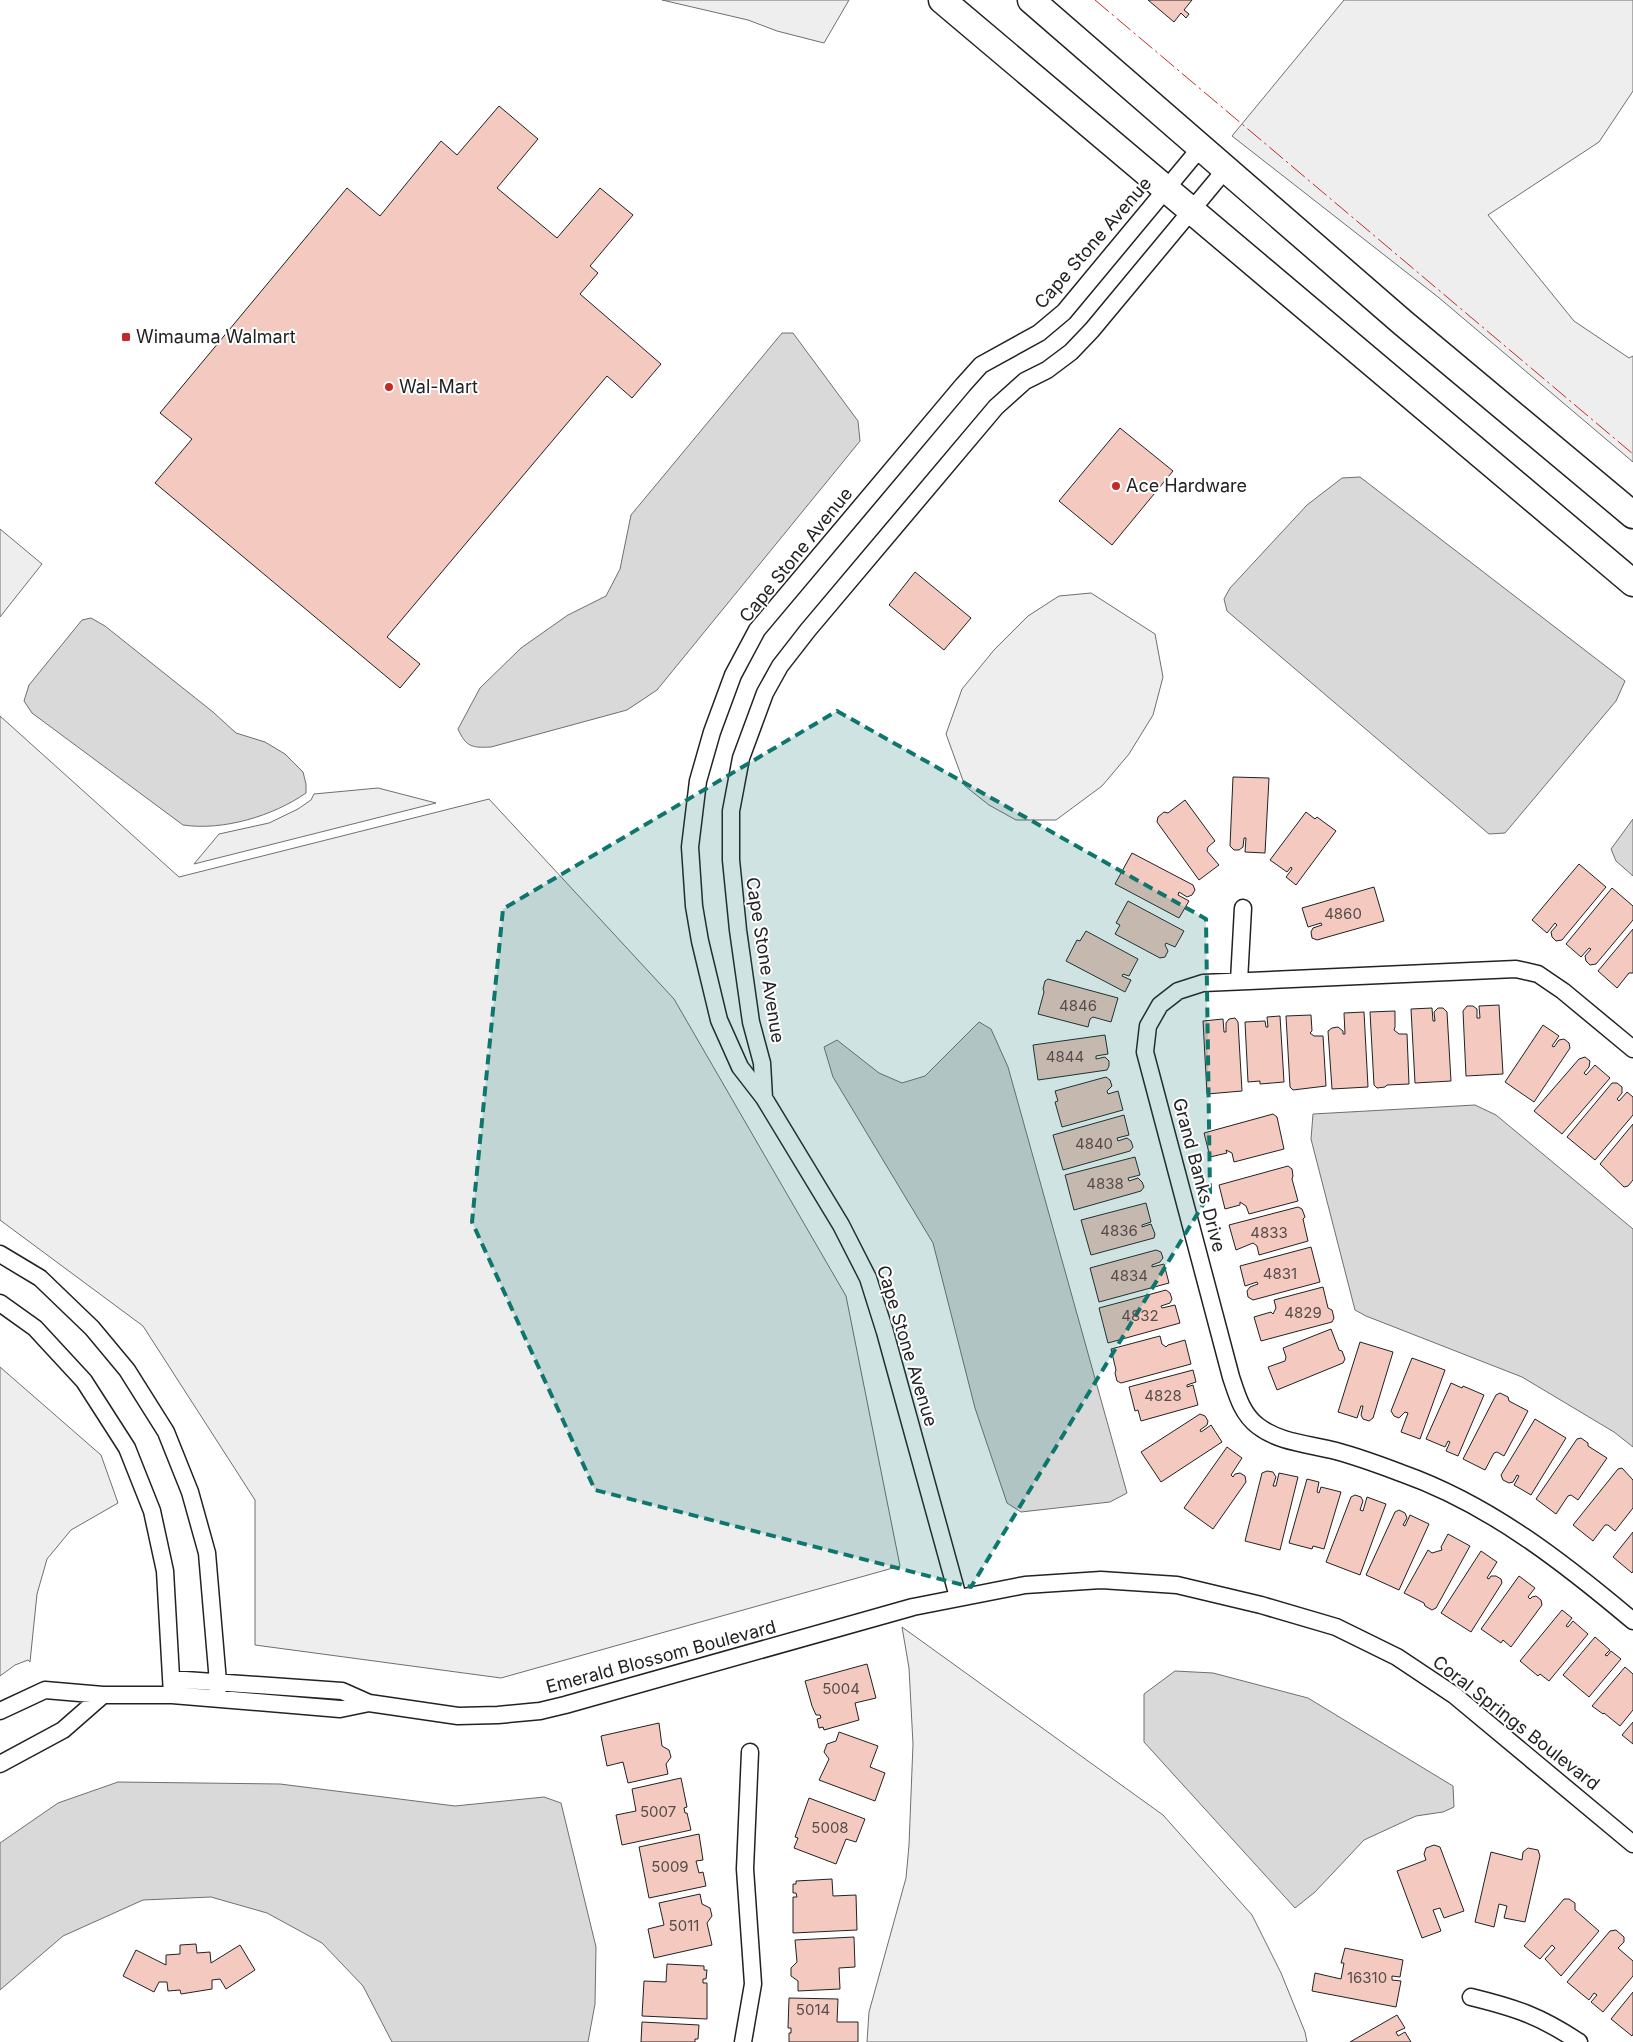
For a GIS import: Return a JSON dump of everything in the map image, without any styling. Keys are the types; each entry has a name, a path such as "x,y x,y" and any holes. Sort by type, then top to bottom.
{"main road":[{"path":"942,0 1633,583"},
{"path":"1031,0 1225,170 1633,515"}],"street":[{"name":"Cape Stone Avenue","path":"958,1597 886,1332 868,1278 841,1226 764,1098 740,1067 719,1020 700,941 694,906 690,847 698,781 712,732 733,675 757,630 963,385 982,365 1039,333 1064,312 1201,147"},
{"name":"Cape Stone Avenue","path":"764,1098 762,1063 751,1022 738,930 731,860 731,811 741,758 765,693 780,666 808,630 996,407 1024,381 1047,370 1071,352 1092,330 1225,170"},
{"path":"1239,981 1243,908"},
{"name":"Grand Banks Drive","path":"1633,1049 1563,990 1538,974 1516,969 1203,983 1178,991 1160,1005 1148,1026 1145,1052 1241,1406 1256,1425 1275,1437 1338,1451 1403,1473 1463,1501 1532,1541 1582,1579 1633,1622"},
{"path":"0,1254 40,1278 92,1328 127,1370 166,1432 190,1492 207,1553 217,1690"},
{"path":"0,1303 35,1328 84,1381 127,1448 152,1511 165,1571 172,1687"},
{"name":"Coral Springs Boulevard","path":"958,1597 1025,1585 1091,1580 1177,1585 1260,1605 1336,1627 1397,1657 1454,1695 1632,1842"},
{"name":"Emerald Blossom Boulevard","path":"0,1710 45,1690 104,1695 172,1687 217,1690 340,1709 369,1704 458,1716 540,1711 913,1607 958,1597"},
{"path":"0,1764 63,1730 104,1695"},
{"path":"742,2042 754,1984 745,1869 750,1752"},
{"path":"1472,1997 1513,2007 1538,2017 1579,2042"}],"highlighted area":[{"path":"837,711 1206,919 1210,1193 971,1587 595,1490 472,1222 503,909"}],"shaded area":[{"path":"662,0 849,0 824,43 777,31 748,20"},
{"path":"1344,0 1633,0 1633,91 1599,142 1488,215 1574,321 1629,358 1633,356 1633,462 1438,297 1232,136"},
{"path":"782,333 793,333 858,421 860,441 657,690 627,710 491,747 479,747 467,743 458,729 480,688 521,648 568,615 606,596 620,569 631,515"},
{"path":"1360,477 1625,681 1616,701 1505,833 1489,834 1227,611 1224,599 1230,588 1307,505 1342,478"},
{"path":"0,529 42,564 0,617"},
{"path":"1091,593 1155,634 1163,677 1153,715 1129,754 1102,786 1056,820 1016,820 989,805 965,786 946,734 962,689 994,650 1028,616 1059,596"},
{"path":"91,618 105,626 213,712 236,733 265,742 285,754 303,772 306,793 278,809 247,820 214,826 183,825 32,713 24,701 29,685 82,620"},
{"path":"0,716 179,877 489,799 674,999 846,1296 900,1566 501,1678 255,1645 255,1500 143,1326 0,1220"},
{"path":"378,788 436,803 194,864 219,834 269,823 298,809 311,800 314,794"},
{"path":"1633,819 1633,876 1616,861 1611,849"},
{"path":"979,1022 991,1029 1008,1067 1127,1493 1110,1502 1021,1512 1007,1503 975,1408 933,1243 833,1077 824,1047 837,1040 879,1073 902,1083 925,1076"},
{"path":"1475,1105 1496,1115 1633,1229 1633,1447 1614,1432 1522,1377 1355,1310 1311,1139 1313,1114"},
{"path":"0,1367 101,1455 118,1503 71,1530 47,1559 37,1594 30,1662 28,1660 15,1665 0,1676"},
{"path":"902,1627 1163,1815 1252,1915 1281,1973 1305,2032 1307,2042 867,2042 869,2012 906,1878 909,1845 913,1744 909,1668"},
{"path":"1175,1671 1213,1673 1308,1698 1453,1786 1454,1807 1443,1812 1416,1816 1364,1840 1315,1892 1295,1908 1144,1742 1144,1694"},
{"path":"118,1782 280,1784 455,1806 544,1797 561,1803 596,1947 595,2004 588,2042 392,2042 363,1986 322,1943 267,1913 211,1897 143,1900 63,1936 0,1990 0,1843 58,1803"}],"building":[{"path":"1148,0 1192,0 1184,10 1189,14 1186,18 1181,13 1174,22"},
{"name":"Wal-Mart","path":"499,106 538,139 497,188 557,238 600,188 633,215 590,266 598,273 580,294 661,364 632,398 607,376 387,637 420,664 400,688 155,483 192,439 160,413 347,188 380,216 441,141 457,155"},
{"name":"Ace Hardware","path":"1120,428 1173,471 1112,545 1059,501"},
{"path":"915,572 971,618 944,650 889,605"},
{"path":"1233,777 1269,778 1265,853 1245,852 1246,838 1244,838 1243,847 1239,850 1234,850 1230,846"},
{"path":"1185,800 1215,841 1208,847 1207,851 1219,865 1199,880 1157,822 1158,817 1164,812 1168,813"},
{"path":"1306,812 1315,819 1317,817 1336,831 1296,885 1286,877 1292,869 1291,867 1287,872 1270,860"},
{"path":"1132,853 1193,885 1195,890 1192,895 1187,897 1179,892 1178,895 1189,901 1179,918 1115,884"},
{"path":"1579,864 1606,887 1562,940 1556,941 1552,937 1551,932 1557,925 1555,923 1547,933 1532,920"},
{"path":"1374,887 1384,921 1317,940 1312,938 1311,932 1313,928 1322,925 1321,923 1308,927 1302,908"},
{"path":"1612,888 1633,906 1633,920 1596,964 1590,965 1586,961 1585,956 1591,949 1589,948 1581,957 1566,944"},
{"path":"1128,901 1184,931 1175,947 1166,943 1168,951 1165,957 1160,958 1115,934 1120,925 1116,923"},
{"path":"1633,929 1633,973 1629,973 1617,988 1598,971"},
{"path":"1086,931 1138,959 1129,976 1123,974 1122,976 1131,980 1125,992 1066,961 1077,940 1080,941"},
{"path":"1048,979 1118,998 1111,1022 1093,1017 1090,1019 1088,1027 1038,1014 1045,981"},
{"path":"1499,1005 1503,1074 1466,1076 1463,1011 1467,1006 1473,1006 1477,1009 1477,1018 1480,1018 1479,1006"},
{"path":"1432,1008 1433,1021 1435,1021 1434,1012 1438,1008 1443,1008 1447,1012 1451,1081 1415,1083 1411,1009"},
{"path":"1395,1011 1394,1030 1399,1034 1407,1034 1409,1084 1387,1085 1377,1088 1374,1085 1370,1012"},
{"path":"1364,1012 1368,1087 1332,1089 1328,1031 1338,1027 1345,1034 1344,1013"},
{"path":"1311,1015 1312,1031 1310,1033 1314,1036 1323,1036 1326,1086 1293,1090 1290,1087 1286,1016"},
{"path":"1280,1016 1284,1082 1260,1084 1260,1081 1248,1082 1245,1022 1265,1021 1266,1027 1268,1027 1267,1017"},
{"path":"1235,1018 1238,1022 1242,1091 1207,1094 1203,1021 1223,1019 1224,1032 1226,1032 1226,1023 1229,1019"},
{"path":"1543,1025 1559,1036 1552,1046 1554,1047 1559,1040 1564,1039 1569,1043 1570,1048 1534,1102 1505,1082"},
{"path":"1105,1035 1108,1054 1096,1056 1096,1059 1105,1057 1109,1061 1107,1070 1038,1080 1033,1045"},
{"path":"1585,1057 1590,1061 1589,1067 1584,1073 1586,1075 1595,1065 1610,1078 1562,1134 1534,1111 1579,1059"},
{"path":"1106,1077 1110,1080 1112,1086 1107,1091 1108,1094 1118,1091 1123,1110 1062,1127 1055,1102 1058,1101 1055,1091"},
{"path":"1612,1083 1617,1083 1622,1087 1622,1093 1617,1099 1619,1101 1627,1092 1633,1097 1633,1115 1595,1160 1567,1137"},
{"path":"1273,1114 1277,1117 1284,1149 1234,1162 1232,1153 1226,1150 1227,1153 1210,1157 1204,1133"},
{"path":"1124,1115 1129,1135 1117,1138 1118,1141 1127,1138 1131,1141 1133,1147 1130,1151 1063,1170 1053,1135"},
{"path":"1633,1124 1633,1180 1628,1186 1624,1187 1600,1164"},
{"path":"1135,1157 1140,1175 1128,1178 1129,1181 1138,1178 1142,1182 1144,1187 1141,1191 1074,1210 1065,1175"},
{"path":"1288,1166 1292,1169 1292,1179 1298,1201 1249,1214 1246,1206 1240,1202 1240,1205 1225,1209 1219,1185"},
{"path":"1146,1203 1151,1222 1142,1225 1142,1227 1151,1224 1155,1234 1154,1238 1091,1255 1081,1220"},
{"path":"1298,1207 1302,1209 1305,1217 1303,1219 1308,1241 1259,1255 1257,1246 1253,1243 1236,1250 1229,1225"},
{"path":"1311,1247 1320,1282 1253,1300 1248,1297 1247,1291 1250,1287 1258,1284 1257,1282 1245,1286 1240,1266"},
{"path":"1156,1250 1161,1252 1163,1258 1160,1262 1152,1265 1152,1267 1164,1264 1169,1283 1099,1302 1090,1268"},
{"path":"1323,1287 1328,1308 1332,1310 1334,1318 1332,1322 1261,1341 1254,1317 1271,1312 1273,1314 1276,1308 1274,1300"},
{"path":"1166,1290 1170,1293 1172,1299 1170,1303 1161,1306 1162,1308 1175,1305 1180,1323 1108,1343 1099,1308"},
{"path":"1331,1329 1339,1350 1342,1351 1345,1359 1343,1363 1277,1390 1268,1367 1285,1361 1286,1357 1283,1348"},
{"path":"1160,1336 1162,1344 1166,1347 1185,1340 1191,1364 1121,1383 1117,1381 1111,1349"},
{"path":"1360,1342 1393,1352 1373,1418 1369,1421 1363,1419 1361,1415 1363,1406 1361,1406 1357,1418 1338,1412"},
{"path":"1412,1358 1445,1370 1420,1439 1401,1432 1408,1413 1405,1412 1399,1418 1394,1416 1391,1411"},
{"path":"1193,1370 1196,1382 1187,1385 1187,1387 1193,1385 1198,1405 1141,1421 1138,1410 1135,1411 1129,1387"},
{"path":"1451,1383 1484,1395 1458,1456 1446,1451 1450,1442 1448,1441 1445,1447 1426,1439"},
{"path":"1500,1393 1508,1397 1509,1401 1528,1411 1504,1456 1497,1452 1494,1453 1485,1470 1463,1459 1496,1395"},
{"path":"1200,1414 1205,1416 1208,1421 1207,1425 1200,1430 1201,1432 1211,1425 1222,1442 1161,1482 1141,1452"},
{"path":"1535,1419 1566,1438 1531,1495 1514,1485 1519,1476 1517,1475 1513,1482 1509,1483 1503,1480 1501,1475"},
{"path":"1581,1438 1588,1443 1588,1446 1607,1458 1578,1500 1571,1495 1568,1496 1556,1514 1536,1499 1577,1439"},
{"path":"1227,1447 1242,1458 1231,1475 1233,1477 1235,1474 1240,1473 1245,1476 1246,1482 1213,1529 1184,1508"},
{"path":"1622,1468 1633,1480 1633,1508 1615,1531 1608,1525 1605,1525 1593,1541 1573,1525 1618,1469"},
{"path":"1267,1471 1273,1472 1276,1477 1273,1486 1276,1486 1279,1473 1298,1477 1280,1550 1245,1541 1262,1473"},
{"path":"1307,1479 1319,1482 1317,1492 1319,1493 1321,1487 1341,1492 1324,1549 1313,1546 1312,1549 1289,1543"},
{"path":"1355,1495 1361,1497 1363,1501 1360,1510 1363,1511 1367,1497 1386,1504 1360,1575 1326,1562 1351,1497"},
{"path":"1399,1510 1405,1513 1407,1518 1403,1525 1405,1526 1410,1515 1429,1524 1399,1590 1366,1575 1395,1512"},
{"path":"1633,1532 1633,1571 1632,1573 1613,1557"},
{"path":"1448,1534 1470,1546 1436,1608 1432,1610 1425,1606 1424,1603 1404,1593 1428,1550 1432,1553 1442,1550 1441,1547"},
{"path":"1481,1551 1497,1562 1487,1578 1496,1576 1501,1579 1502,1583 1471,1632 1441,1613"},
{"path":"1519,1576 1535,1588 1528,1597 1530,1599 1536,1596 1541,1600 1542,1605 1511,1647 1503,1640 1501,1643 1481,1629"},
{"path":"1562,1610 1572,1618 1566,1626 1568,1627 1573,1621 1588,1634 1549,1681 1540,1674 1538,1676 1520,1661"},
{"path":"1595,1637 1610,1650 1605,1655 1607,1656 1611,1651 1621,1659 1589,1697 1563,1675"},
{"path":"867,1664 876,1698 855,1703 859,1720 824,1730 823,1727 819,1728 817,1719 821,1718 820,1715 816,1715 812,1706 805,1681"},
{"path":"1625,1667 1633,1674 1633,1710 1620,1726 1592,1706"},
{"path":"1633,1722 1633,1744 1622,1735"},
{"path":"659,1723 662,1746 669,1750 671,1757 666,1764 668,1774 628,1783 623,1762 607,1766 601,1736"},
{"path":"839,1732 878,1746 870,1767 885,1773 875,1801 819,1780 829,1759 824,1752 827,1744 836,1741"},
{"path":"681,1778 687,1807 684,1808 691,1830 622,1845 616,1815 636,1811 632,1789"},
{"path":"809,1798 865,1819 856,1842 846,1839 836,1864 794,1848 798,1838 795,1837"},
{"path":"699,1834 703,1860 696,1861 699,1873 703,1872 706,1886 649,1898 639,1847"},
{"path":"1434,1845 1440,1847 1464,1911 1444,1918 1440,1908 1433,1910 1441,1931 1422,1938 1397,1871 1426,1860 1424,1854 1426,1848"},
{"path":"1528,1848 1538,1850 1540,1856 1525,1922 1504,1918 1507,1906 1499,1904 1494,1927 1475,1922 1491,1852 1522,1860 1523,1852"},
{"path":"832,1879 833,1896 856,1895 857,1930 793,1933 793,1897 797,1897 796,1893 793,1893 793,1884 796,1884 796,1881"},
{"path":"700,1894 702,1904 710,1908 712,1916 707,1923 712,1945 654,1958 648,1929 664,1925 659,1903"},
{"path":"1564,1899 1569,1899 1575,1903 1575,1910 1599,1931 1561,1976 1545,1959 1555,1948 1552,1945 1540,1959 1524,1946"},
{"path":"1616,1930 1624,1937 1624,1942 1618,1948 1633,1961 1633,1976 1603,2012 1591,2002 1597,1995 1594,1993 1589,2000 1567,1982 1610,1931"},
{"path":"854,1937 855,1967 839,1968 840,1989 798,1991 798,1981 791,1976 791,1968 797,1962 795,1940"},
{"path":"196,1944 197,1953 210,1952 211,1963 240,1945 255,1970 226,1989 220,1979 212,1980 212,1989 181,1994 180,1990 168,1991 167,1982 159,1982 154,1992 123,1976 136,1950 166,1965 166,1955 180,1954 180,1945"},
{"path":"1345,1948 1403,1960 1400,1977 1392,1976 1392,1980 1401,1981 1396,2007 1312,1991 1315,1973 1341,1979 1344,1963 1341,1963"},
{"path":"667,1964 704,1966 704,1970 707,1970 706,1979 703,1979 703,1983 707,1983 707,2019 642,2016 644,1981 666,1982"},
{"path":"1633,1992 1633,2034 1632,2036 1611,2019"},
{"path":"789,1998 838,1999 837,2022 858,2022 858,2042 789,2042 791,2028 788,2028"},
{"path":"1397,2015 1405,2028 1396,2032 1398,2036 1405,2032 1411,2042 1350,2042"},
{"path":"642,2022 699,2025 698,2039 695,2039 695,2042 641,2042"}],"power":[{"path":"1095,0 1633,454"}],"place":[{"name":"Wimauma Walmart","path":"126,337"},
{"name":"Wal-Mart","path":"389,387"},
{"name":"Ace Hardware","path":"1116,486"}]}
